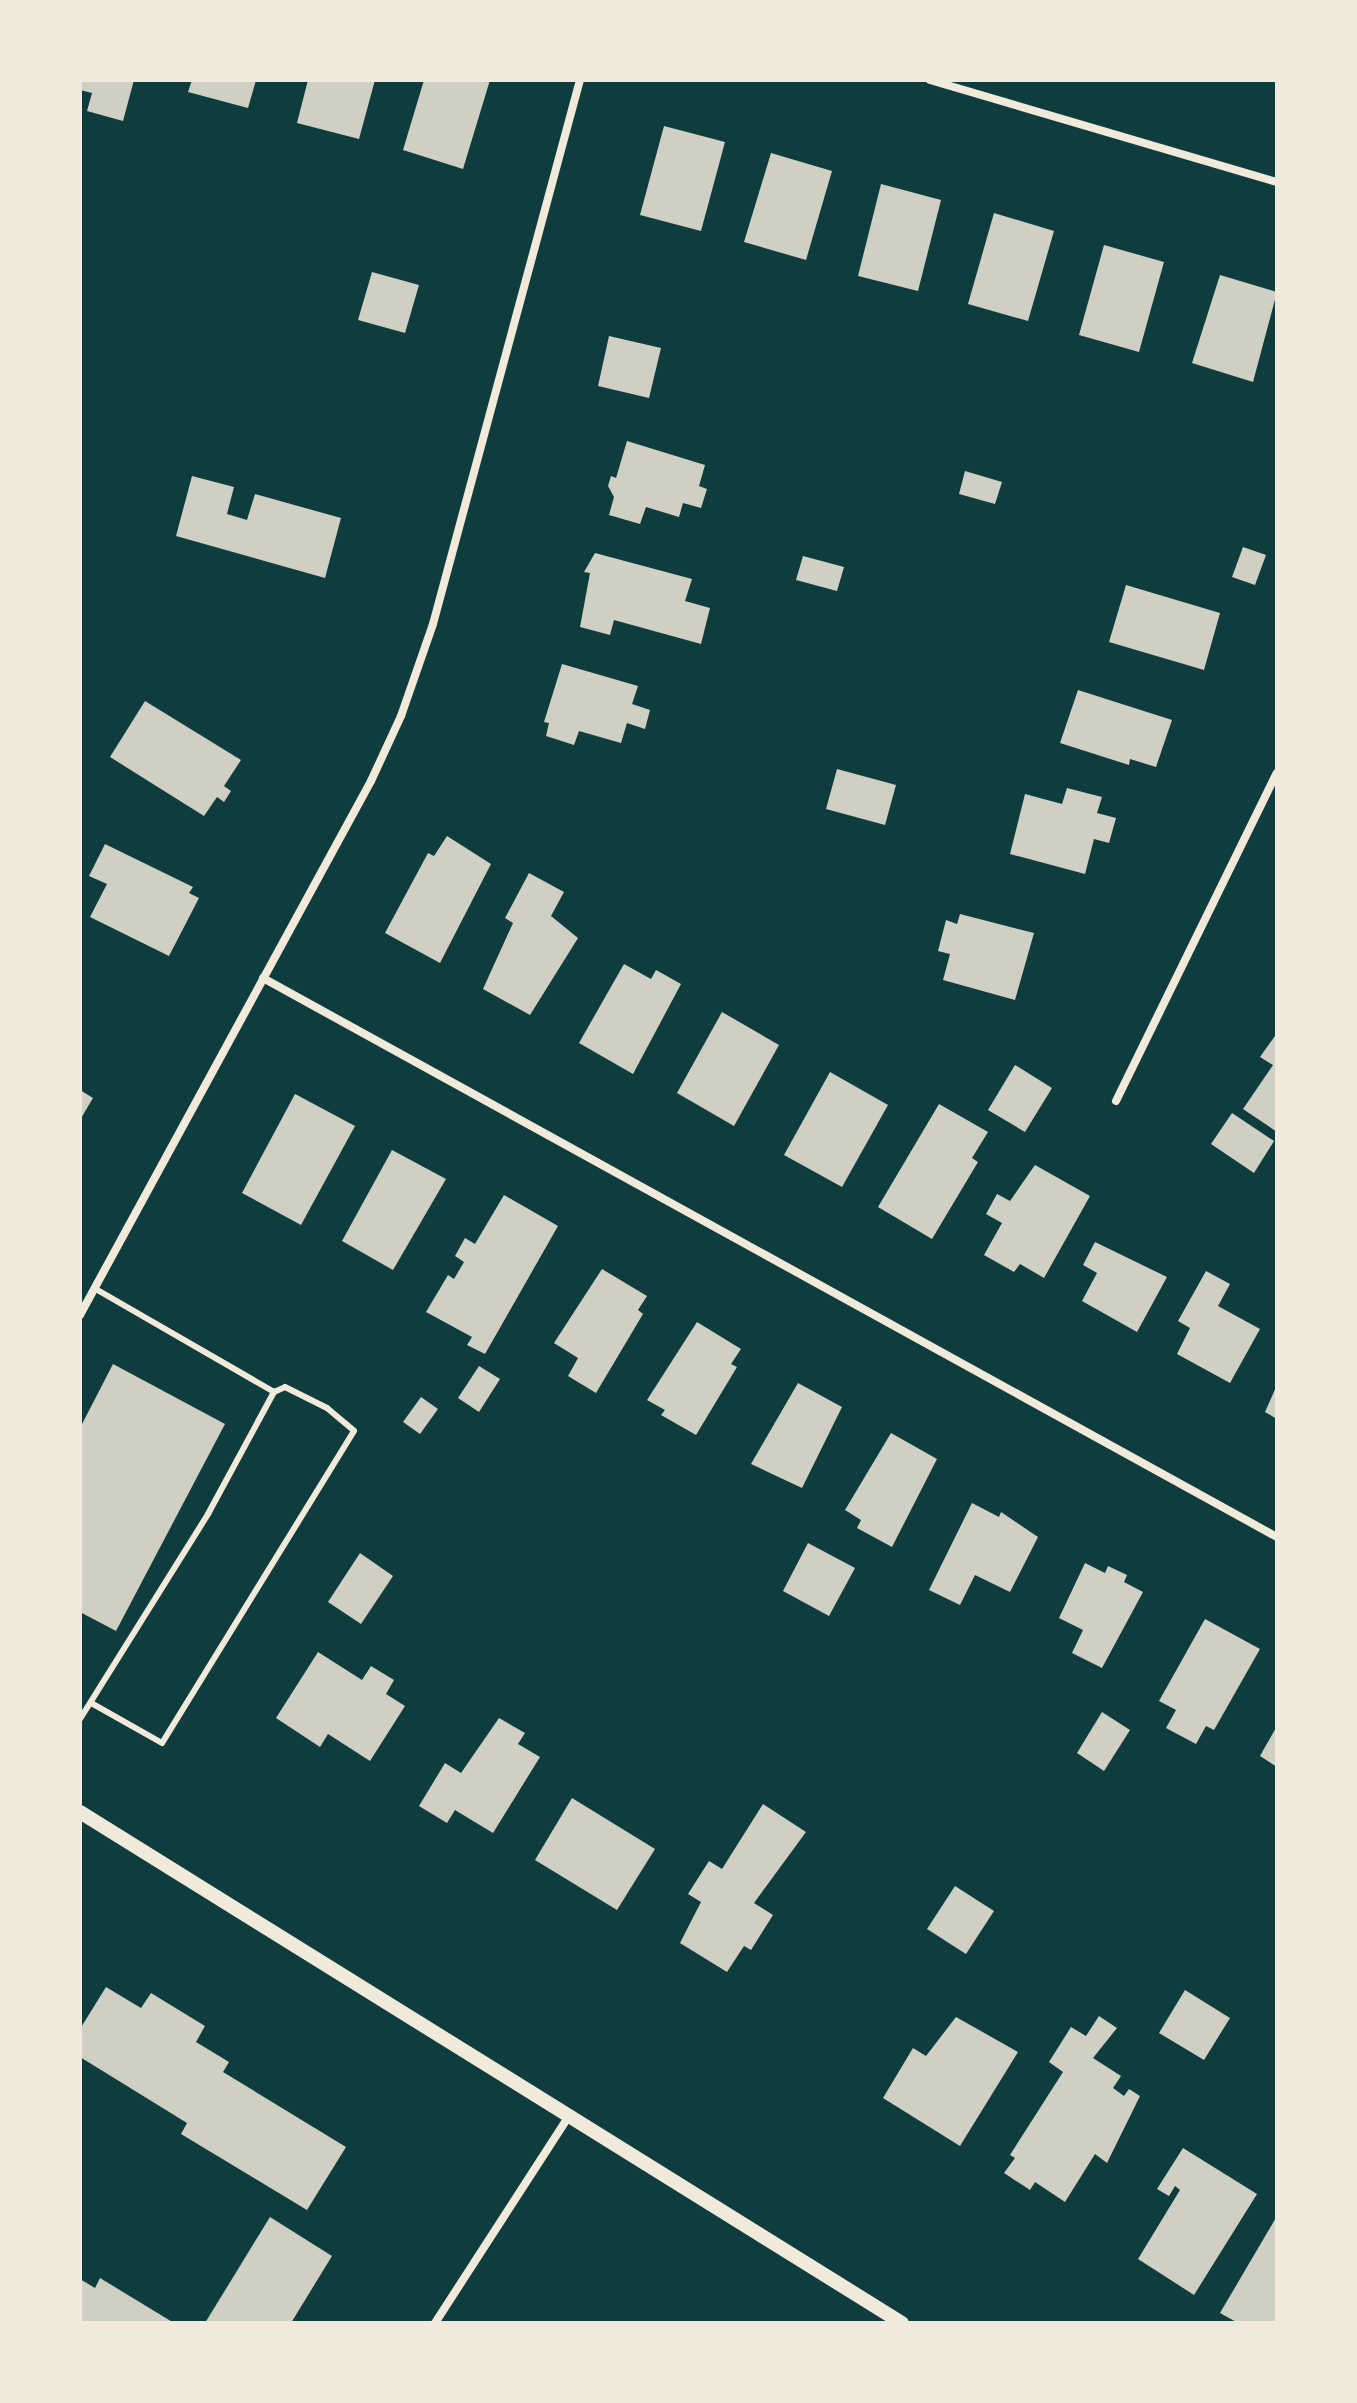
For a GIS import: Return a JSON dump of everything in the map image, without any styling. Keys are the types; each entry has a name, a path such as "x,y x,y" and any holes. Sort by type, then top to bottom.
{"street":[{"path":"80,1315 371,781 433,624 580,80"},
{"path":"930,80 1277,182"},
{"path":"1116,1101 1277,773"},
{"path":"263,978 1277,1537"},
{"path":"80,1812 567,2119 902,2323"},
{"path":"435,2323 567,2119"}],"lane":[{"path":"94,1288 274,1392"},
{"path":"80,1719 208,1514 274,1392 285,1387 327,1408 354,1431 250,1608 162,1743 91,1703"}],"building":[{"path":"80,80 134,80 123,121 87,111 92,93 80,90"},
{"path":"192,80 256,80 248,108 188,92"},
{"path":"308,80 375,80 359,139 297,123"},
{"path":"424,80 490,80 463,169 403,150"},
{"path":"664,126 725,142 701,231 640,215"},
{"path":"771,153 832,171 806,260 744,242"},
{"path":"881,184 941,200 918,291 858,276"},
{"path":"994,213 1054,231 1028,321 968,304"},
{"path":"1104,245 1164,262 1139,352 1079,335"},
{"path":"372,272 419,285 405,333 358,320"},
{"path":"1220,275 1277,292 1253,382 1192,363"},
{"path":"609,336 661,348 649,398 598,386"},
{"path":"627,441 705,465 699,486 707,489 701,508 683,503 679,517 646,507 640,524 609,515 614,497 608,486 611,476 616,478"},
{"path":"965,471 1002,482 995,504 959,494"},
{"path":"192,476 234,487 227,514 247,520 255,494 341,518 325,578 176,536"},
{"path":"1243,547 1266,555 1255,585 1232,577"},
{"path":"595,553 692,579 685,601 710,608 701,644 614,620 610,635 580,627 590,573 584,572"},
{"path":"803,556 844,567 837,591 796,580"},
{"path":"1126,585 1220,613 1204,670 1109,642"},
{"path":"562,664 638,686 632,704 650,710 645,729 627,723 621,743 579,731 574,745 546,736 549,723 544,722"},
{"path":"1078,690 1172,720 1156,767 1130,759 1129,765 1060,743"},
{"path":"145,701 241,760 224,786 231,791 224,802 217,797 204,816 110,757"},
{"path":"837,769 896,785 885,825 826,809"},
{"path":"1067,788 1102,797 1097,813 1116,818 1109,843 1094,839 1085,874 1010,854 1025,794 1062,804"},
{"path":"447,836 491,864 440,963 385,933 428,853 434,856"},
{"path":"105,844 193,887 189,893 199,898 169,956 90,917 107,884 89,876"},
{"path":"529,873 564,892 551,916 578,938 530,1015 483,989 513,923 505,918"},
{"path":"960,914 1034,933 1015,1000 943,980 950,954 938,951 946,920 957,924"},
{"path":"624,964 651,979 656,970 681,984 633,1074 579,1043"},
{"path":"722,1012 779,1045 734,1126 677,1093"},
{"path":"1277,1033 1277,1132 1243,1109 1273,1065 1260,1057"},
{"path":"1015,1065 1052,1088 1025,1132 988,1110"},
{"path":"830,1072 888,1105 842,1187 784,1155"},
{"path":"80,1090 93,1098 80,1120"},
{"path":"295,1094 355,1126 301,1225 242,1193"},
{"path":"939,1104 988,1132 972,1158 978,1162 932,1239 878,1207"},
{"path":"1232,1113 1274,1141 1254,1173 1211,1144"},
{"path":"392,1150 446,1179 393,1270 342,1241"},
{"path":"1035,1165 1090,1196 1044,1278 1020,1264 1014,1272 984,1255 1002,1223 986,1214 997,1194 1010,1201"},
{"path":"504,1195 558,1226 485,1354 467,1345 472,1337 426,1312 448,1275 454,1279 464,1262 455,1256 465,1238 475,1244"},
{"path":"1095,1242 1167,1277 1137,1332 1082,1301 1097,1273 1083,1265"},
{"path":"602,1269 647,1296 638,1310 643,1314 596,1393 568,1376 578,1358 554,1343"},
{"path":"1206,1271 1230,1284 1218,1306 1260,1329 1230,1383 1177,1354 1190,1328 1178,1321"},
{"path":"697,1322 741,1349 731,1364 737,1367 696,1435 661,1415 665,1410 647,1400"},
{"path":"113,1364 225,1424 116,1631 80,1612 80,1428"},
{"path":"479,1366 500,1379 479,1412 458,1398"},
{"path":"798,1383 842,1407 802,1488 751,1464"},
{"path":"1277,1385 1277,1419 1265,1412"},
{"path":"421,1397 438,1409 420,1434 403,1422"},
{"path":"891,1433 937,1459 892,1547 857,1528 861,1520 845,1510"},
{"path":"972,1503 999,1517 1001,1512 1038,1537 1010,1592 975,1575 960,1605 929,1590"},
{"path":"808,1543 855,1568 829,1616 783,1591"},
{"path":"360,1553 393,1576 361,1624 328,1602"},
{"path":"1085,1563 1105,1573 1108,1566 1127,1575 1124,1582 1143,1592 1102,1668 1072,1653 1083,1630 1059,1618"},
{"path":"1205,1619 1260,1649 1214,1730 1206,1726 1196,1744 1166,1728 1176,1710 1159,1701"},
{"path":"318,1652 362,1680 371,1666 394,1680 386,1694 405,1706 370,1761 328,1734 320,1747 276,1718"},
{"path":"1102,1712 1130,1730 1104,1771 1077,1753"},
{"path":"499,1718 525,1733 518,1744 540,1757 493,1833 455,1810 447,1823 419,1806 445,1763 461,1773"},
{"path":"1277,1726 1277,1767 1260,1756"},
{"path":"572,1798 655,1849 617,1910 535,1860"},
{"path":"763,1804 806,1832 754,1903 773,1915 751,1950 744,1946 727,1972 680,1943 701,1902 688,1894 709,1861 722,1869"},
{"path":"955,1886 994,1911 966,1954 927,1929"},
{"path":"106,1987 141,2008 151,1993 205,2026 196,2042 229,2062 223,2072 346,2147 307,2210 181,2134 187,2123 80,2057 80,2029"},
{"path":"1185,1990 1230,2018 1204,2060 1159,2033"},
{"path":"1099,2016 1117,2028 1093,2058 1121,2076 1113,2088 1124,2096 1129,2089 1140,2096 1107,2163 1095,2154 1065,2202 1035,2182 1030,2190 1004,2173 1015,2158 1010,2155 1063,2072 1049,2062 1071,2027 1086,2036"},
{"path":"956,2017 1018,2052 960,2146 883,2098 913,2048 926,2056"},
{"path":"1183,2148 1257,2194 1194,2295 1138,2259 1180,2190 1175,2186 1169,2196 1157,2189"},
{"path":"1277,2216 1277,2323 1238,2323 1220,2313"},
{"path":"270,2217 332,2256 291,2323 205,2323"},
{"path":"100,2278 174,2323 80,2323 80,2279 95,2288"}]}
